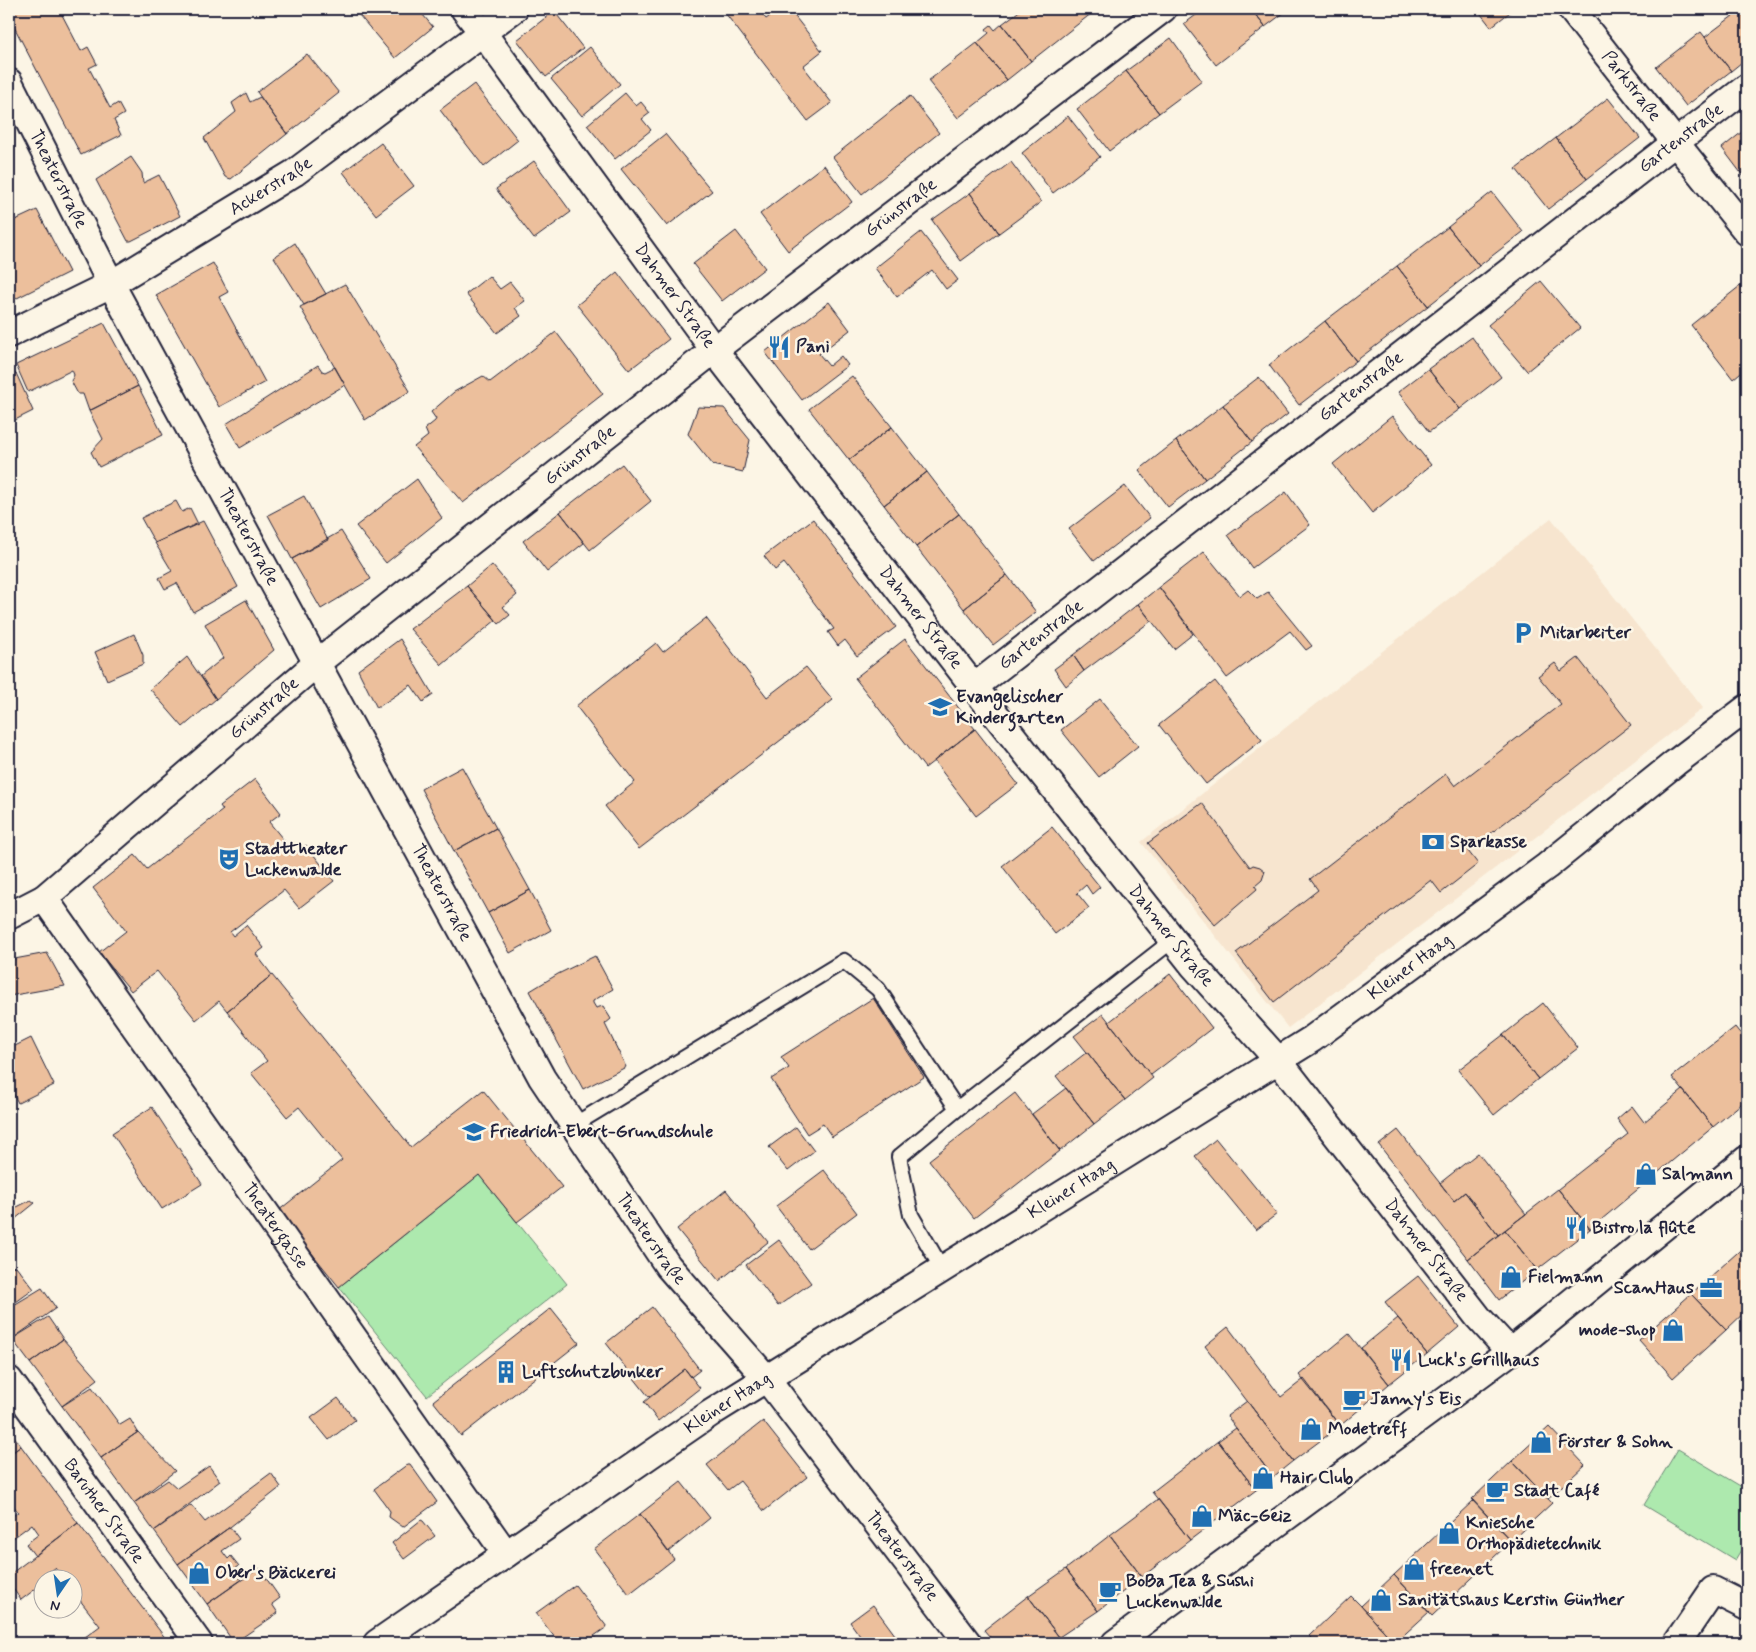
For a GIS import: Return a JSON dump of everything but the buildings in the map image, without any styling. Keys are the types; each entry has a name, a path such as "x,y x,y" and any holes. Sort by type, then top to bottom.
{"street":[{"name":"Dahmer Straße","path":"464,9 714,350 974,687 1193,965 1278,1060 1478,1317 1510,1352"},
{"name":"Ackerstraße","path":"9,334 111,284 294,173 514,9"},
{"name":"Grünstraße","path":"9,916 44,898 318,662 714,350 1163,9"},
{"name":"Parkstraße","path":"1571,9 1747,232"},
{"name":"Theaterstraße","path":"9,82 111,284 318,662 542,1078 668,1266 767,1379 968,1643"},
{"name":"Gartenstraße","path":"974,687 1747,87"},
{"name":"Kleiner Haag","path":"377,1643 710,1413 1312,1039 1525,883 1675,762 1747,708"},
{"name":"Theatergasse","path":"44,898 506,1554"},
{"path":"1114,1643 1510,1352 1747,1159"},
{"name":"Baruther Straße","path":"9,1380 199,1643"},
{"path":"1677,1643 1713,1590 1747,1607"}],"lane":[{"path":"942,1269 910,1215 899,1157 957,1109 1173,940"},
{"path":"574,1125 844,961 878,989 957,1109"}],"shaded area":[{"path":"1551,518 1703,708 1288,1028 1141,842"}],"green space":[{"path":"479,1175 567,1284 427,1396 339,1287"},
{"path":"1678,1449 1747,1490 1747,1540 1735,1560 1644,1505"}],"place":[{"name":"Pani","path":"779,347"},
{"name":"Mitarbeiter","path":"1523,633"},
{"name":"Evangelischer Kindergarten","path":"940,707"},
{"name":"Sparkasse","path":"1433,842"},
{"name":"Stadttheater Luckenwalde","path":"229,859"},
{"name":"Friedrich-Ebert-Grundschule","path":"474,1132"},
{"name":"Salmann","path":"1646,1174"},
{"name":"Bistro la flûte","path":"1576,1228"},
{"name":"Fielmann","path":"1511,1277"},
{"name":"ScanHaus","path":"1711,1288"},
{"name":"mode-shop","path":"1673,1330"},
{"name":"Luck's Grillhaus","path":"1401,1360"},
{"name":"Luftschutzbunker","path":"506,1372"},
{"name":"Janny's Eis","path":"1354,1399"},
{"name":"Modetreff","path":"1311,1429"},
{"name":"Förster & Sohn","path":"1541,1442"},
{"name":"Hair Club","path":"1263,1478"},
{"name":"Stadt Café","path":"1497,1491"},
{"name":"Mäc-Geiz","path":"1202,1516"},
{"name":"Kniesche Orthopädietechnik","path":"1449,1533"},
{"name":"freenet","path":"1414,1569"},
{"name":"Ober's Bäckerei","path":"199,1573"},
{"name":"BoBa Tea & Sushi Luckenwalde","path":"1110,1591"},
{"name":"Sanitätshaus Kerstin Günther","path":"1381,1600"}]}
